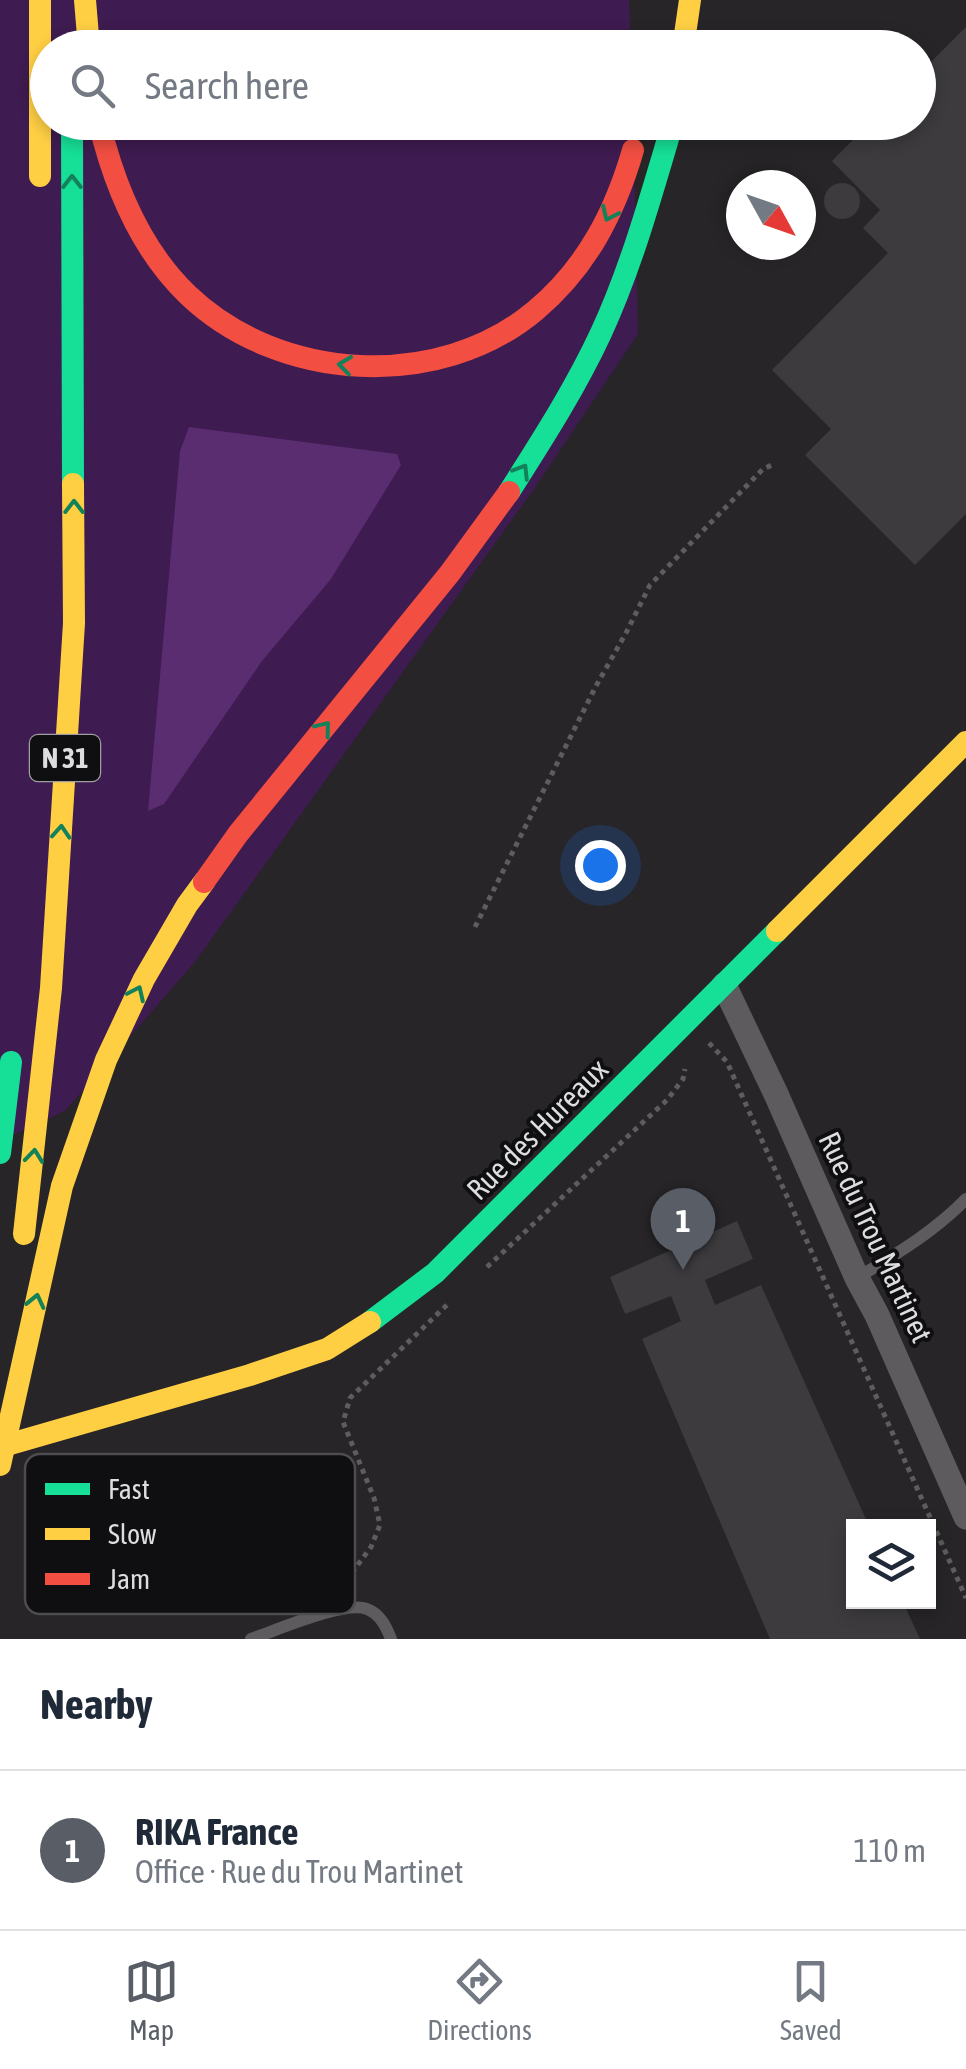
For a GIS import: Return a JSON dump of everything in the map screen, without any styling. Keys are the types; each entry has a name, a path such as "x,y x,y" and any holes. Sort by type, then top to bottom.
{"main road":[{"path":"38,0 39,30"},
{"path":"71,0 71,30"},
{"path":"85,0 87,30"},
{"path":"686,30 690,0"},
{"path":"40,140 40,197"},
{"name":"N 31","path":"21,1253 51,988 74,623 72,140"},
{"path":"103,140 137,230 162,267 190,297 221,322 256,341 292,355 372,368 451,356 504,333 532,313 560,288 607,222 636,140"},
{"path":"0,1464 62,1186 106,1060 144,979 187,905 238,834 450,573 564,406 602,331 642,227 667,140"},
{"name":"Rue des Hureaux","path":"0,1448 327,1350 385,1314 435,1273 966,742"},
{"path":"0,1153 13,1047"},
{"path":"0,1391 15,1292"}],"street":[{"name":"Rue du Trou Martinet","path":"724,985 966,1518"}],"lane":[{"path":"857,1278 911,1245 966,1199"},
{"path":"355,1608 365,1608 385,1623 391,1639"},
{"path":"251,1639 321,1614"}],"path":[{"path":"475,927 650,584 763,469 774,464"},
{"path":"709,1034 705,1038 728,1062 966,1598"},
{"path":"480,1274 667,1100 686,1070"},
{"path":"355,1568 380,1525 374,1498 343,1422 350,1398 452,1300"}],"shaded area":[{"path":"0,0 629,0 630,30 30,30 30,140 633,140 638,334 534,489 195,962 65,1111 0,1141"},
{"path":"189,427 397,454 401,465 331,579 262,661 164,804 148,811 180,451"}],"building":[{"path":"966,27 966,514 915,565 805,455 831,429 772,370 888,253 863,228 880,210 832,161 853,140 936,140 936,57"},
{"path":"842,183 855,188 860,201 855,214 842,219 829,214 824,201 829,188"},
{"path":"737,1221 753,1259 705,1280 715,1305 761,1285 866,1519 846,1519 846,1609 906,1609 920,1639 770,1639 642,1339 681,1321 671,1296 625,1314 610,1277"}],"traffic: fast":[{"path":"72,140 73,484"},
{"path":"509,492 601,333 632,255 668,140"},
{"path":"370,1322 435,1273 777,931"},
{"path":"0,1153 11,1062"}],"traffic: slow":[{"path":"40,0 40,30"},
{"path":"85,0 88,30"},
{"path":"686,30 690,0"},
{"path":"40,140 40,176"},
{"path":"24,1234 51,988 74,623 73,484"},
{"path":"777,931 966,742"},
{"path":"0,1465 62,1186 106,1060 144,979 204,882"},
{"path":"0,1447 327,1349 370,1322"}],"traffic: jam":[{"path":"104,140 131,215 156,257 188,295 225,324 267,346 313,360 360,366 407,364 453,354 497,336 536,310 570,276 597,237 633,150"},
{"path":"204,882 238,834 450,573 509,492"}],"place":[{"name":"RIKA France","path":"683,1270"}]}
